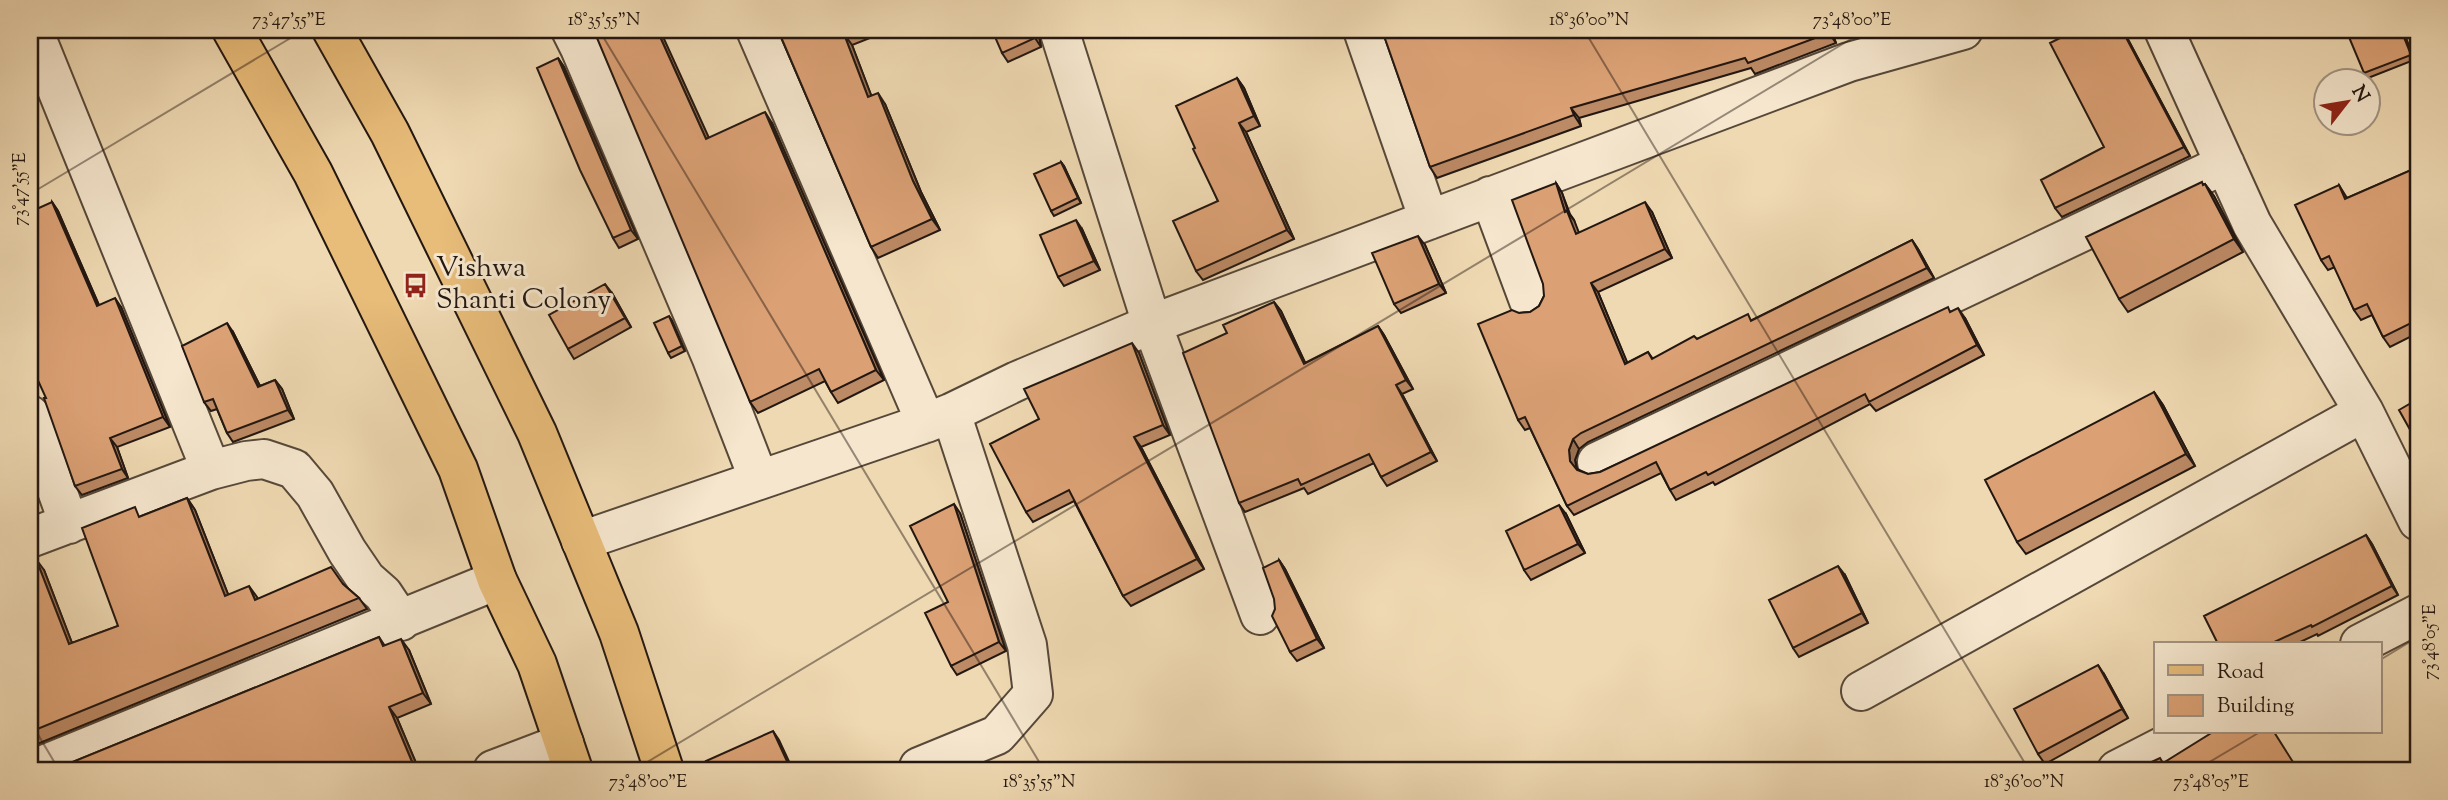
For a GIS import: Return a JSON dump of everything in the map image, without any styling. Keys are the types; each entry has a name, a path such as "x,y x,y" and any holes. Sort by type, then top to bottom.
{"main road":[{"path":"232,30 313,173 458,469 497,580 537,664 569,757"},
{"path":"332,30 390,132 537,433 619,633 664,770"}],"street":[{"path":"33,30 211,470"},
{"path":"570,30 711,356 759,480"},
{"path":"756,30 939,418 1027,645 1033,694 997,735 919,767"},
{"path":"1059,30 1152,324 1261,615"},
{"path":"1363,30 1429,220"},
{"path":"582,541 939,418 1017,381 1152,324 1849,62 1963,30"},
{"path":"2164,30 2252,224 2364,412 2418,521"},
{"path":"1597,462 2225,164"},
{"path":"1490,196 1529,301"},
{"path":"1861,691 2364,412"},
{"path":"30,415 69,524"},
{"path":"30,538 211,470 264,459 294,470 315,494 347,551 366,579 383,594 401,621"},
{"path":"31,770 497,580"},
{"path":"2364,642 2418,614"},
{"path":"2117,770 2187,734"},
{"path":"493,770 569,757"}],"building":[{"path":"614,30 657,30 706,139 765,112 876,370 831,392 819,369 750,402 597,38"},
{"path":"778,30 854,30 844,34 868,97 878,93 913,181 932,219 871,247"},
{"path":"992,30 1034,30 1035,38 1002,53"},
{"path":"1382,30 1828,30 1829,33 1748,63 1745,58 1571,108 1574,115 1430,167"},
{"path":"2076,30 2122,30 2184,147 2055,208 2041,180 2104,147 2050,43"},
{"path":"2346,30 2378,30 2380,34 2401,30 2411,55 2382,66 2361,66"},
{"path":"558,58 631,230 613,238 580,170 537,68"},
{"path":"1237,78 1254,116 1239,123 1287,230 1196,271 1173,221 1218,201 1176,106"},
{"path":"1061,162 1078,198 1051,211 1034,174"},
{"path":"2418,167 2418,322 2417,320 2383,337 2367,304 2354,310 2329,256 2321,260 2295,205 2339,185 2345,199"},
{"path":"2202,182 2234,239 2119,299 2086,237"},
{"path":"1556,183 1565,212 1567,211 1576,234 1645,202 1665,249 1591,283 1625,364 1648,352 1652,359 1694,336 1697,339 1748,314 1751,321 1912,240 1927,268 1581,433 1573,439 1569,450 1570,461 1577,470 1588,474 1600,472 1948,307 1950,312 1958,308 1977,345 1869,402 1865,394 1708,475 1706,472 1670,490 1656,462 1567,506 1525,417 1518,420 1478,324 1512,310 1519,313 1530,312 1539,306 1544,296 1543,284 1512,200"},
{"path":"52,202 97,306 115,298 163,417 110,438 122,469 75,486 46,398 30,363 30,212"},
{"path":"1076,220 1094,261 1058,277 1040,235"},
{"path":"1418,236 1439,284 1394,304 1372,253"},
{"path":"605,284 625,318 568,349 549,315"},
{"path":"1274,302 1304,364 1378,326 1406,380 1396,385 1431,452 1381,477 1369,454 1301,485 1298,479 1239,503 1183,353 1227,333 1223,325"},
{"path":"669,316 682,346 668,353 654,323"},
{"path":"227,323 258,387 275,380 288,410 227,433 213,399 204,402 182,346"},
{"path":"1132,343 1163,425 1134,437 1197,559 1123,596 1069,490 1026,512 990,444 1039,419 1024,389"},
{"path":"2154,392 2186,454 2017,542 1985,480"},
{"path":"2418,399 2418,444 2399,410"},
{"path":"187,498 225,596 249,586 255,600 331,567 343,584 359,598 30,732 30,562 36,559 69,644 118,626 82,528 135,507 139,517"},
{"path":"954,504 999,642 951,666 925,613 948,602 910,526"},
{"path":"1559,505 1578,544 1524,570 1506,531"},
{"path":"2366,535 2392,586 2312,627 2311,625 2274,642 2217,642 2204,616"},
{"path":"1279,560 1317,639 1290,652 1272,616 1275,609 1274,599 1263,568"},
{"path":"1838,566 1862,613 1793,648 1769,600"},
{"path":"379,637 383,646 401,639 423,693 389,707 415,769 379,770 378,767 371,770 53,770"},
{"path":"2098,665 2122,709 2038,754 2014,709"},
{"path":"773,731 791,770 711,770 706,761"},
{"path":"2210,734 2275,734 2298,770 2134,770 2160,758 2163,763"}],"place":[{"name":"Vishwa Shanti Colony","path":"416,285"}]}
